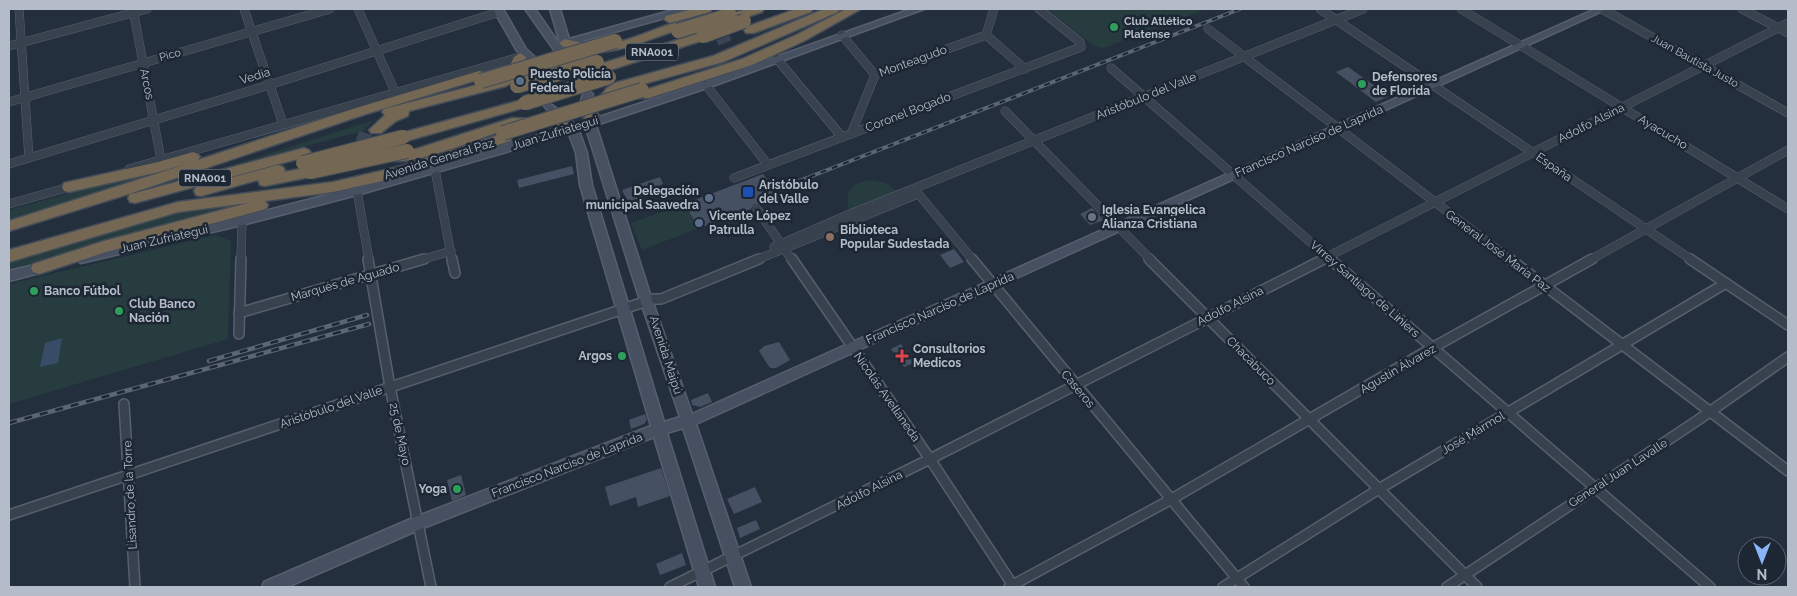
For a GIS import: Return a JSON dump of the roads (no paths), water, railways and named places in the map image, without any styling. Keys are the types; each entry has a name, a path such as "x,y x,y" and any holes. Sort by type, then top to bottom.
{"highway":[{"path":"740,21 751,9"},
{"path":"569,44 588,53 606,54 740,21 758,9"},
{"name":"RNA001","path":"604,73 695,33 781,9"},
{"name":"RNA001","path":"740,21 809,9"},
{"path":"605,99 620,86 718,59 834,9"},
{"path":"643,92 745,55 800,29 834,9"},
{"name":"Avenida General Paz","path":"9,256 178,207 333,187 413,169 504,135 747,62 814,31 855,9"},
{"path":"814,31 868,9"},
{"path":"107,206 286,140 480,78 706,14"},
{"path":"305,165 402,143 417,154 546,112 604,73 695,33"},
{"path":"400,109 380,120 371,131 399,114 546,112 604,73 712,57 730,41 732,48 718,59"},
{"path":"198,173 400,109 504,82 514,74 523,54"},
{"path":"9,226 143,185 311,126 414,93 480,78"},
{"name":"RNA001","path":"9,234 107,206 546,112"},
{"path":"69,187 160,167 268,135 311,126"},
{"path":"379,162 396,164 413,161 504,135"},
{"name":"RNA001","path":"9,246 170,200 305,165"},
{"path":"40,268 184,225 333,187"}],"street":[{"path":"19,9 28,158"},
{"path":"9,46 133,11 147,9"},
{"path":"244,9 283,124"},
{"name":"Pico","path":"9,102 330,9"},
{"path":"358,9 396,94"},
{"path":"530,9 572,67 569,44 555,9"},
{"path":"569,44 687,9"},
{"name":"Juan Zufriategui","path":"9,276 242,221 435,170 546,112 587,109 706,85 919,9"},
{"path":"994,9 986,35 1025,69"},
{"name":"Coronel Bogado","path":"734,178 1082,46 1080,42 1039,9"},
{"name":"España","path":"1320,9 1788,325"},
{"name":"Aristóbulo del Valle","path":"9,515 622,309 650,300 661,299 1034,141 1362,9"},
{"path":"1464,11 1476,9"},
{"name":"Francisco Narciso de Laprida","path":"270,587 418,523 660,429 687,421 1602,9"},
{"name":"Juan Bautista Justo","path":"1602,9 1788,113"},
{"path":"1742,9 1788,33"},
{"path":"9,204 283,124 396,94 523,54 531,58 535,66 534,79 523,54 502,10"},
{"name":"Vedia","path":"9,164 270,85 502,10"},
{"name":"Arcos","path":"133,11 161,160"},
{"name":"Ayacucho","path":"1464,11 1788,209"},
{"name":"Adolfo Alsina","path":"670,587 733,558 930,459 1788,23"},
{"name":"General José María Paz","path":"1208,29 1788,471"},
{"name":"Monteagudo","path":"851,134 874,75 986,35"},
{"path":"842,36 874,75"},
{"path":"777,59 842,137"},
{"name":"Virrey Santiago de Liniers","path":"1111,68 1710,587"},
{"path":"706,85 768,165"},
{"name":"Avenida Maipú","path":"587,109 742,587"},
{"name":"Chacabuco","path":"1006,111 1207,318 1477,587"},
{"path":"546,112 584,166 588,190 622,309 707,587"},
{"name":"Agustín Álvarez","path":"1012,587 1170,500 1432,348 1545,287 1788,150"},
{"path":"435,170 455,273"},
{"name":"25 de Mayo","path":"357,191 390,387 431,587"},
{"name":"Caseros","path":"916,192 1244,587"},
{"name":"Nicolás Avellaneda","path":"756,209 930,459 1012,587"},
{"path":"239,334 242,221"},
{"name":"Marqués de Aguado","path":"239,313 451,251"},
{"name":"José Mármol","path":"1223,587 1380,489 1726,283"},
{"name":"General Juan Lavalle","path":"1447,587 1710,412 1788,356"},
{"name":"Lisandro de la Torre","path":"124,404 135,587"}],"water":[{"path":"62,338 58,363 40,367 45,343"}],"tunnel":[{"path":"707,26 721,33 725,43"},
{"path":"568,68 581,97"},
{"path":"540,77 553,105"},
{"path":"366,133 361,146 364,154 370,159"}],"railway":[{"path":"776,190 1240,9"},
{"path":"209,361 367,315"},
{"path":"9,423 369,324"}],"place":[{"name":"Club Atlético Platense","path":"1114,27"},
{"name":"Puesto Policía Federal","path":"520,81"},
{"name":"Defensores de Florida","path":"1362,84"},
{"name":"Aristóbulo del Valle","path":"748,192"},
{"name":"Delegación municipal Saavedra","path":"709,198"},
{"name":"Iglesia Evangelica Alianza Cristiana","path":"1092,217"},
{"name":"Vicente López Patrulla","path":"699,223"},
{"name":"Biblioteca Popular Sudestada","path":"830,237"},
{"name":"Banco Fútbol","path":"34,291"},
{"name":"Club Banco Nación","path":"119,311"},
{"name":"Argos","path":"622,356"},
{"name":"Consultorios Medicos","path":"902,356"},
{"name":"Yoga","path":"457,489"}]}
